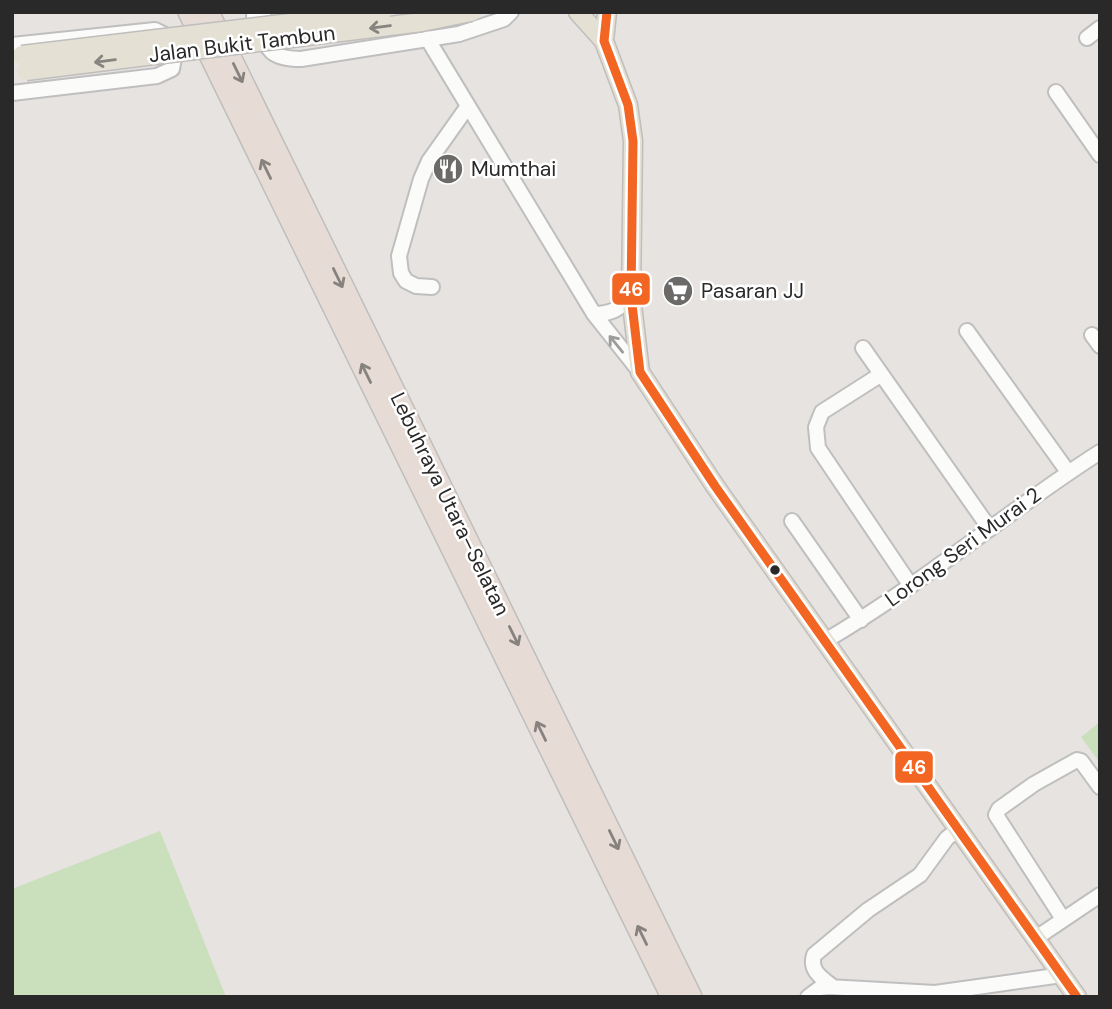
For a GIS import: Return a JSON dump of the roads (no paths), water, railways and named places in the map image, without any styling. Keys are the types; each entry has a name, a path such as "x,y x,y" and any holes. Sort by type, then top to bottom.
{"highway":[{"name":"Lebuhraya Utara–Selatan","path":"189,12 672,997"},
{"name":"Lebuhraya Utara–Selatan","path":"208,12 691,997"}],"main road":[{"name":"Jalan Bukit Tambun","path":"17,60 382,12"},
{"name":"Jalan Bukit Tambun","path":"17,60 422,22 471,12"},
{"path":"578,12 604,40 628,105 633,141 631,296 640,372 700,465 1077,997"},
{"path":"604,40 607,12"}],"street":[{"path":"256,14 272,54 281,59 301,59 459,34 504,19 511,12"},
{"path":"1087,38 1100,28"},
{"path":"12,93 157,76 172,69 175,53 173,39 155,30 17,60"},
{"path":"427,38 594,314 615,344 640,372"},
{"path":"1056,92 1100,156"},
{"path":"432,287 416,286 406,281 401,273 399,256 413,201 425,170 468,106"},
{"path":"594,314 611,313 621,308 631,296"},
{"path":"967,331 1068,472"},
{"path":"863,348 990,529"},
{"path":"880,375 822,412 816,427 818,448 911,586"},
{"name":"Lorong Seri Murai 2","path":"825,641 862,620 1068,472 1100,452"},
{"path":"792,521 862,620"},
{"path":"1063,919 996,815 999,809 1034,784 1077,760 1081,761 1100,788"},
{"path":"834,987 814,970 814,955 868,910 900,891 920,875 947,838 958,830"},
{"path":"1036,938 1100,895"},
{"path":"808,997 820,988 935,993 1062,975"}],"place":[{"name":"Mumthai","path":"448,169"},
{"name":"Pasaran JJ","path":"678,291"}]}
